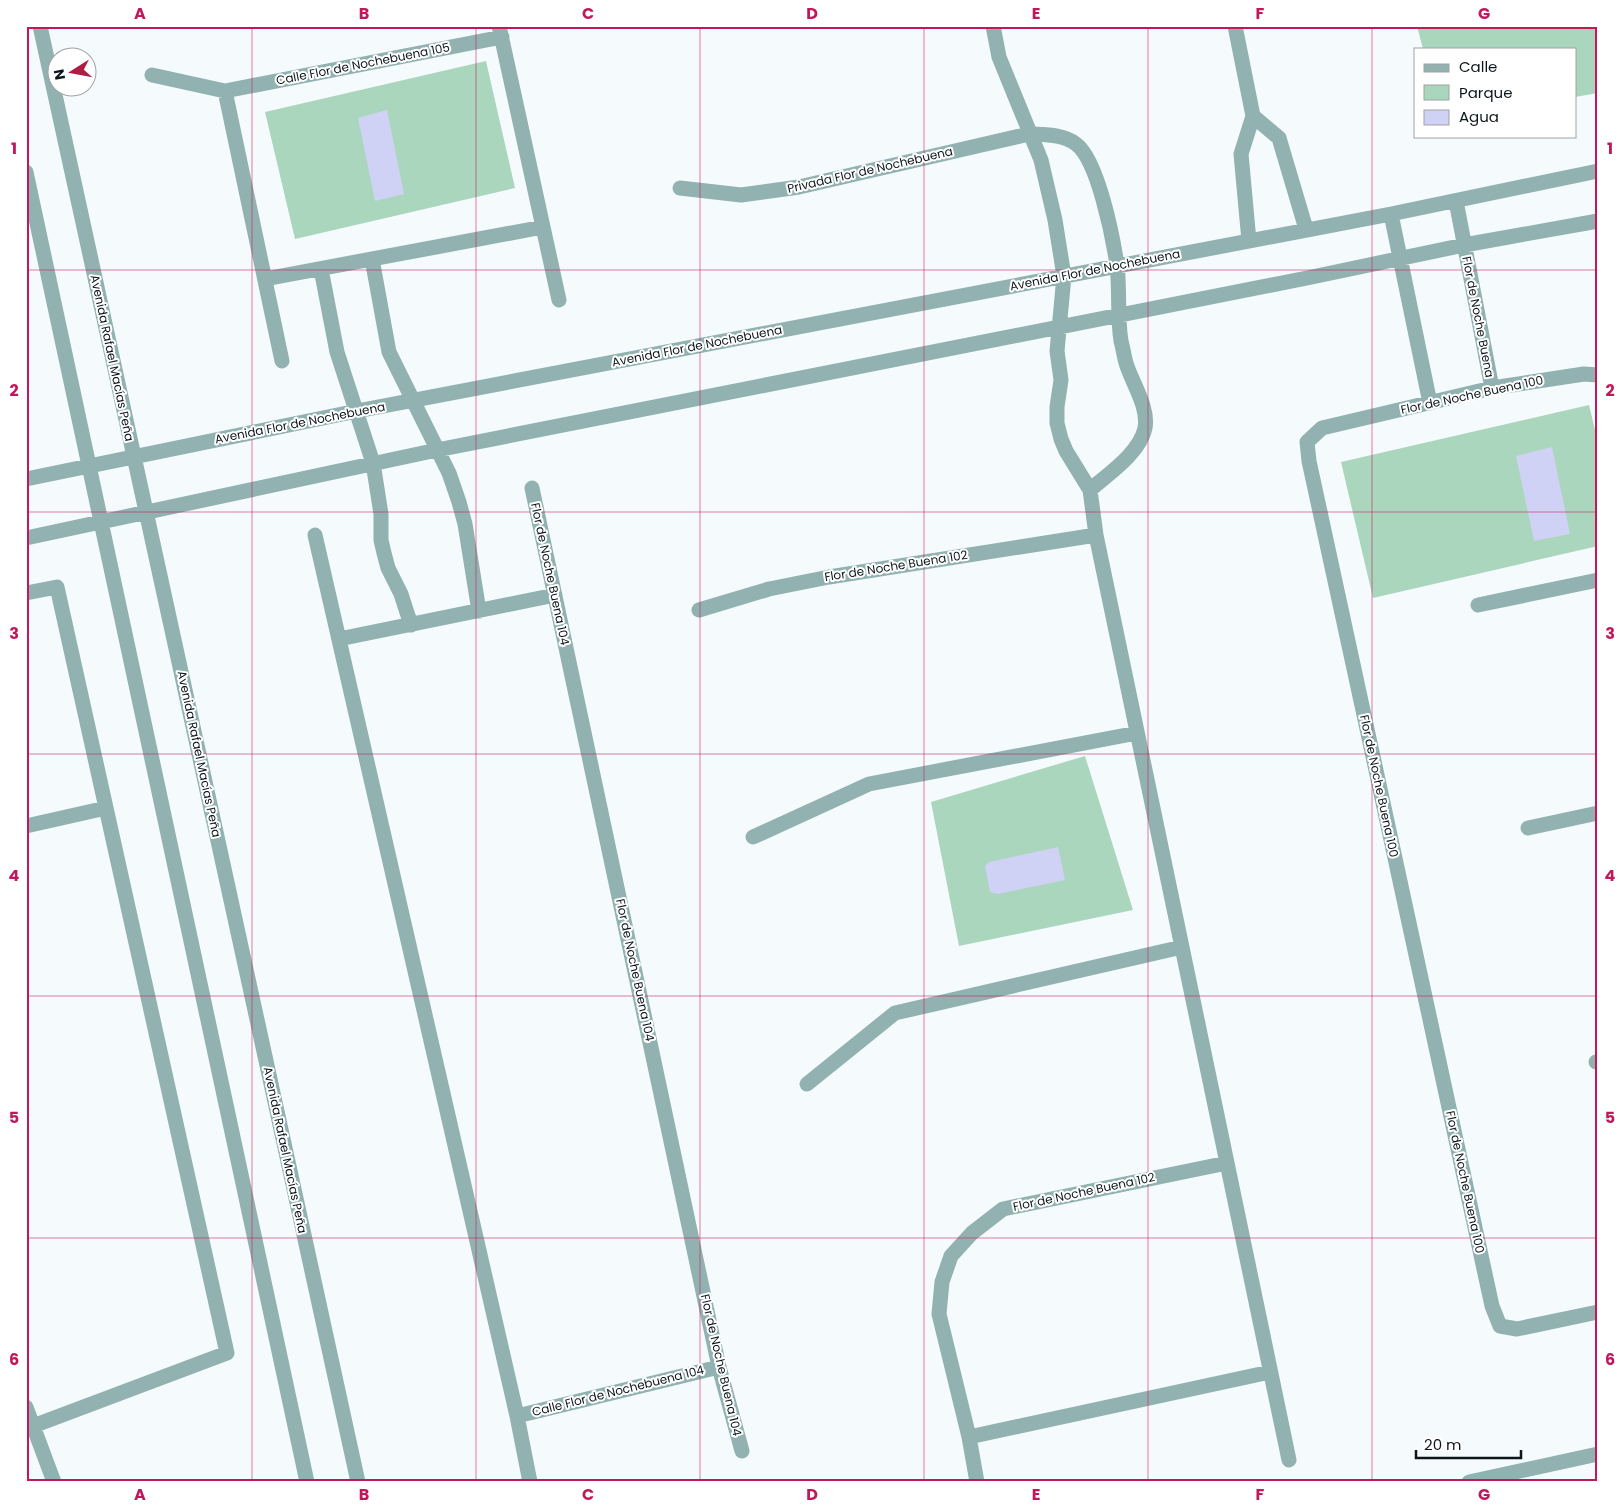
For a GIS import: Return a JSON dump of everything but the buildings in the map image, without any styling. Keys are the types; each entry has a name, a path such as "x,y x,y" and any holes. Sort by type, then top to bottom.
{"street":[{"name":"Avenida Rafael Macías Peña","path":"40,26 358,1482"},
{"path":"993,26 999,57 1041,160 1055,220 1064,276 1057,351 1062,380 1057,407 1057,423 1066,451 1090,490 1096,535 1289,1460"},
{"path":"1235,26 1253,116 1241,154 1249,241"},
{"name":"Calle Flor de Nochebuena 105","path":"152,75 225,91 500,32 558,300"},
{"path":"225,91 282,361"},
{"path":"1253,116 1280,138 1306,230 1598,171"},
{"name":"Privada Flor de Nochebuena","path":"680,188 741,195 799,187 1029,134 1061,136 1077,145 1087,156 1093,169 1105,208 1117,266 1121,339 1126,363 1145,416 1145,428 1132,452 1090,490"},
{"path":"26,172 307,1482"},
{"name":"Flor de Noche Buena","path":"1456,201 1492,388"},
{"path":"1391,214 1430,403"},
{"name":"Flor de Noche Buena","path":"1119,316 1312,278 1464,245 1598,221"},
{"path":"265,279 542,226"},
{"name":"Avenida Flor de Nochebuena","path":"26,479 357,411 1306,230"},
{"path":"372,259 387,344 449,474 466,524 480,611"},
{"path":"321,269 337,352 373,463 381,514 381,540 384,553 388,568 401,594 411,625"},
{"path":"26,538 437,450 1119,316"},
{"name":"Flor de Noche Buena 100","path":"1598,375 1584,374 1492,388 1322,428 1307,442 1308,461 1492,1306 1500,1326 1517,1329 1598,1312"},
{"name":"Flor de Noche Buena 104","path":"532,488 719,1367 742,1451"},
{"path":"315,535 517,1416 530,1482"},
{"name":"Flor de Noche Buena 102","path":"699,610 769,589 829,577 1096,535"},
{"path":"1478,605 1598,580"},
{"path":"26,593 56,587 227,1353 33,1426"},
{"path":"339,640 555,595"},
{"path":"753,837 869,784 1137,733"},
{"path":"26,826 106,808"},
{"path":"1528,828 1598,814"},
{"path":"807,1084 895,1013 1182,947"},
{"name":"Flor de Noche Buena 102","path":"977,1482 969,1437 938,1314 942,1282 951,1256 972,1233 1003,1209 1227,1163"},
{"name":"Calle Flor de Nochebuena 104","path":"517,1416 719,1367"},
{"path":"969,1437 1270,1372"},
{"path":"26,1407 54,1482"},
{"path":"1469,1482 1598,1454"}],"green space":[{"path":"1417,26 1598,26 1598,93 1576,97 1576,48 1423,48"},
{"path":"486,61 515,188 295,239 265,112"},
{"path":"1589,405 1598,442 1598,546 1373,598 1341,462"},
{"path":"1085,756 1133,910 959,946 931,802"}],"water":[{"path":"387,110 404,194 375,201 358,118"},
{"path":"1552,447 1570,534 1534,541 1516,456"},
{"path":"1058,847 1065,880 998,894 990,892 985,866 989,862"}]}
